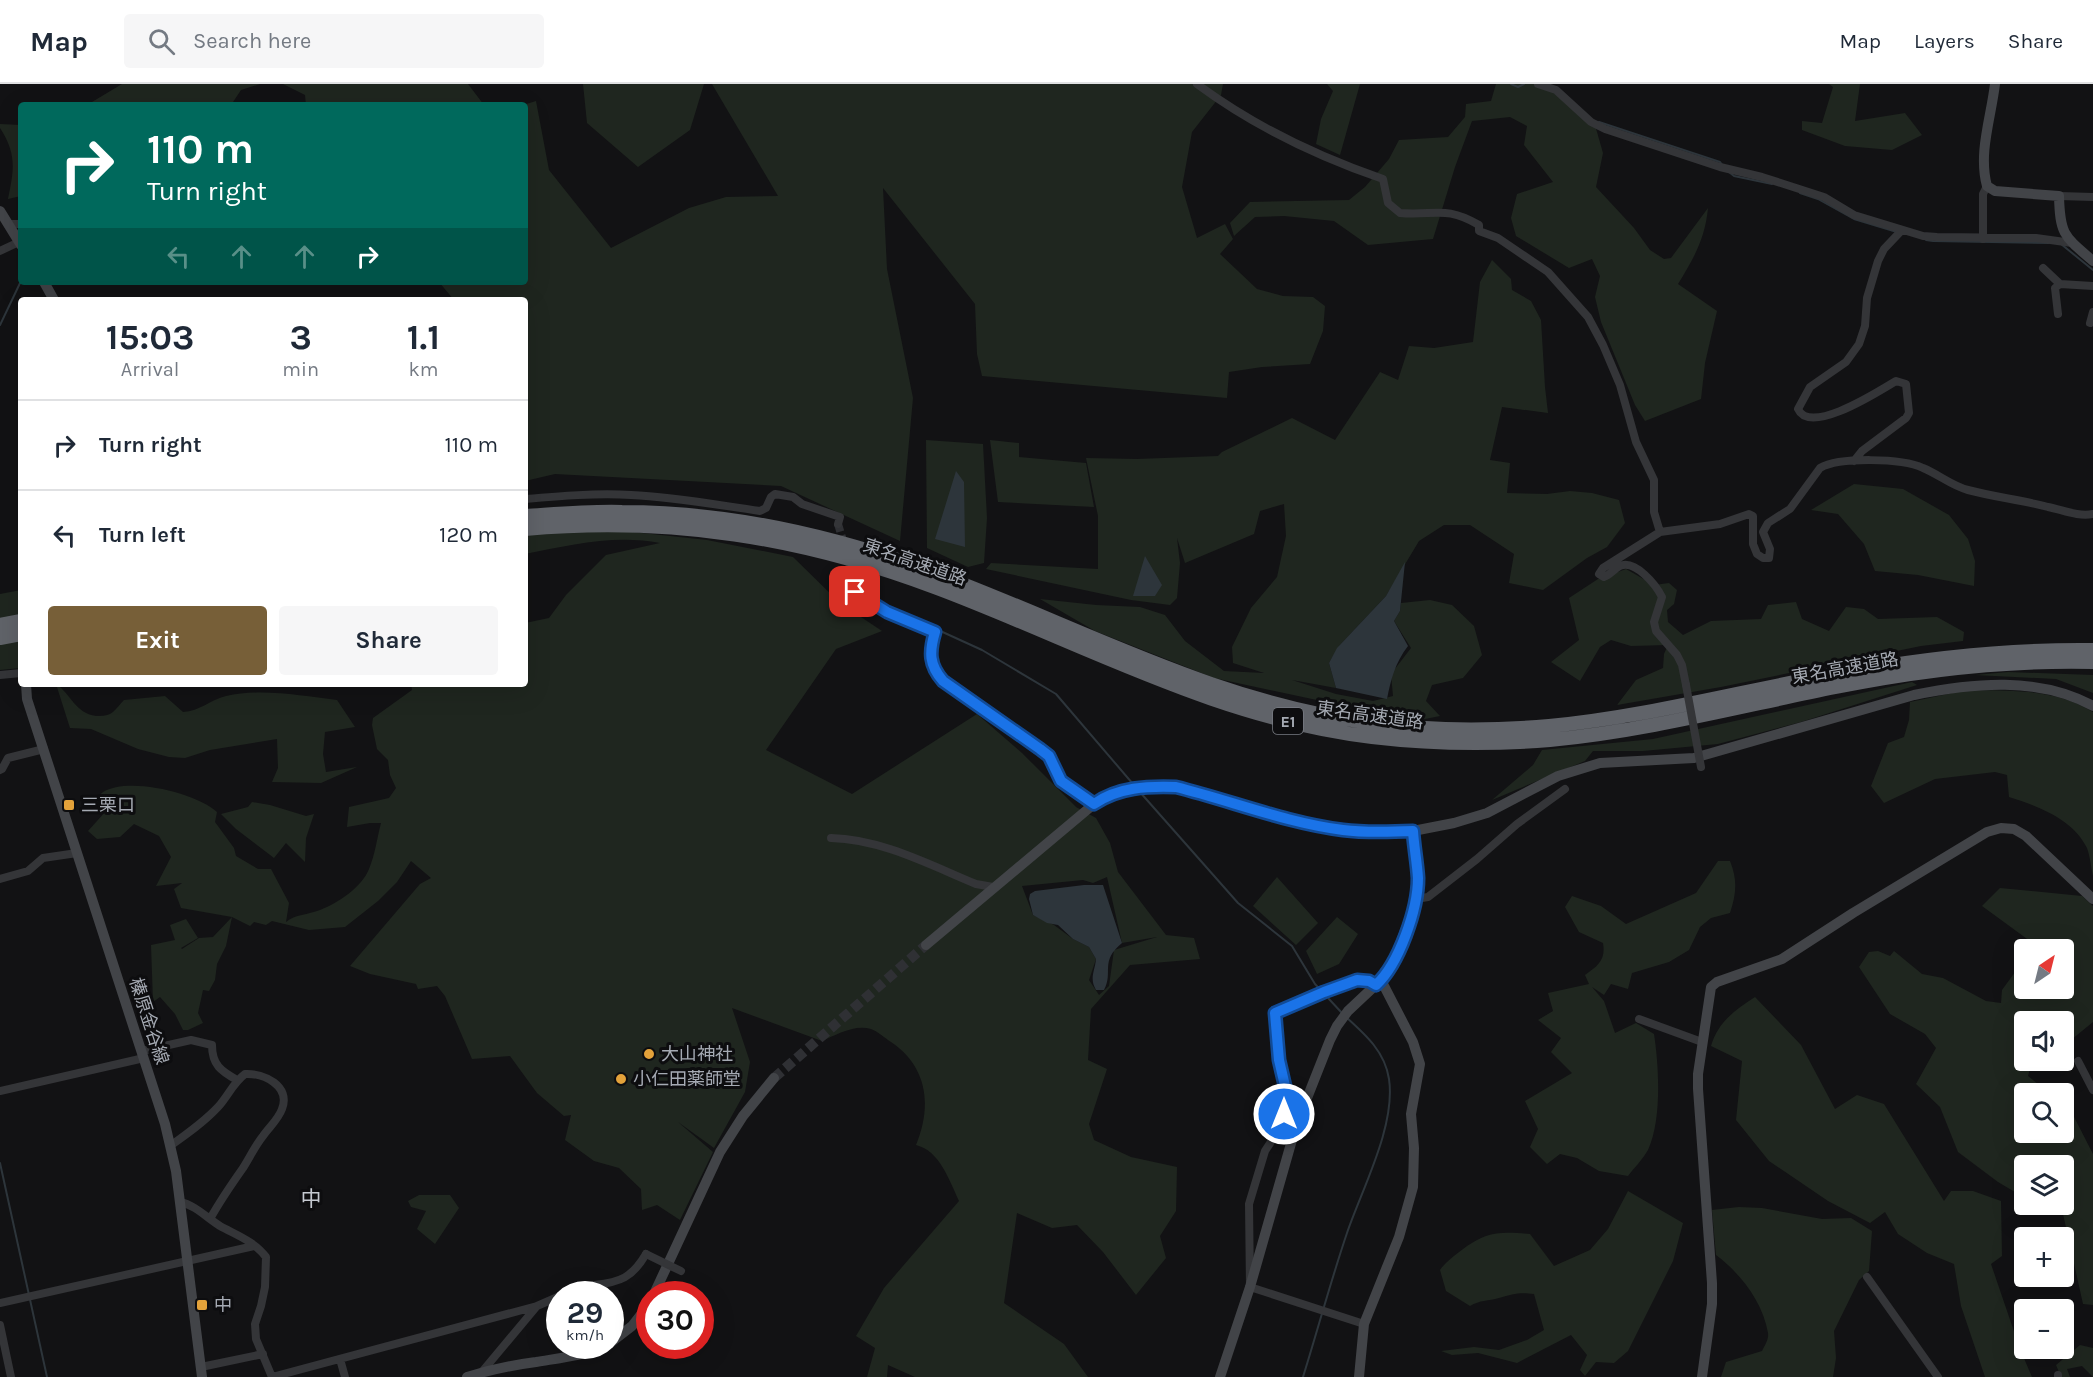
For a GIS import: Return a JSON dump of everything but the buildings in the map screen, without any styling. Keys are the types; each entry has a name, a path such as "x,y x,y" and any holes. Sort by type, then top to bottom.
{"highway":[{"name":"東名高速道路","path":"528,516 646,512 725,519 801,532 860,548 938,574 1151,662 1228,690 1329,717 1407,727 1482,730 1553,726 1682,706 1857,670 1994,653 2075,656 2093,662"},
{"name":"東名高速道路","path":"528,529 585,525 651,525 737,534 808,547 941,589 1145,674 1227,704 1292,722 1402,740 1482,743 1553,739 1644,726 1887,678 2075,656 2093,650"},
{"path":"0,625 18,622"},
{"path":"0,638 18,635"}],"street":[{"path":"1197,84 1245,117 1277,135 1330,160 1383,179 1389,203 1400,213 1446,211 1464,216 1479,225 1479,231 1498,238 1548,272 1588,317 1603,345 1623,396 1636,442 1654,480 1654,512 1660,532"},
{"path":"1538,84 1556,90 1591,122 1605,129 1720,167 1762,177 1824,197 1854,215 1900,232 1923,236 1983,239 2036,238 2072,243"},
{"path":"1983,239 1983,194 1987,186 1985,138 1995,84"},
{"path":"1987,186 1995,191 2093,197"},
{"path":"2059,195 2059,223 2065,236 2093,261"},
{"path":"0,212 18,240"},
{"path":"8,224 18,224"},
{"path":"1854,461 1862,451 1906,418 1909,412 1906,384 1896,381 1848,408 1821,417 1806,418 1798,409 1810,387 1846,362 1859,344 1865,326 1867,298 1878,261 1884,249 1900,232"},
{"path":"0,251 18,244"},
{"path":"2043,268 2060,284 2093,286"},
{"path":"2058,314 2055,288 2060,284"},
{"path":"2090,323 2093,312"},
{"path":"1701,767 1682,665 1677,655 1656,631 1654,622 1662,597 1637,569 1629,565 1620,566 1604,577 1599,574 1603,568 1660,532 1720,525 1749,514 1754,520 1752,530 1757,554 1763,558 1769,558 1770,549 1763,531 1768,523 1790,509 1820,468 1826,464 1886,460 1905,463 1921,467 1967,490 2067,512 2093,514"},
{"path":"528,499 630,495 684,499 760,511 766,508 775,494 793,497 802,504 840,517 838,524"},
{"path":"854,583 855,592 868,600 901,619 935,632 931,646 932,662 934,670 943,681 1049,756 1061,781 1094,804"},
{"path":"0,675 18,673"},
{"path":"926,945 1094,804 1101,799 1137,788 1176,787 1310,824 1343,830 1413,831 1454,823 1487,813 1558,776 1600,763 1694,758 1914,695 1946,688 2016,685 2052,689 2077,697 2093,706"},
{"name":"榛原金谷線","path":"26,687 27,699 143,1055 170,1146 180,1202 202,1372"},
{"path":"0,770 8,758 44,749"},
{"path":"1416,899 1428,897 1517,824 1565,789"},
{"path":"1701,1377 1712,1304 1706,1179 1698,1089 1702,1042 1711,987 1717,982 1782,959 1987,832 2001,828 2014,829 2026,836 2093,899"},
{"path":"1220,1377 1250,1287 1296,1126 1330,1040 1346,1014 1378,982 1393,963 1416,899 1418,878 1413,831"},
{"path":"831,838 871,843 975,884 993,887"},
{"path":"0,879 28,871 42,858 77,853"},
{"path":"1250,1287 1249,1204 1264,1151 1280,1128 1288,1099 1279,1060 1275,1013 1357,980 1378,982"},
{"path":"1359,1377 1364,1324 1400,1238 1413,1187 1414,1148 1411,1114 1419,1064 1413,1042 1378,982"},
{"path":"1639,1019 1702,1042"},
{"path":"0,1091 143,1055 191,1040 212,1045 217,1066 237,1080"},
{"path":"2078,1061 2093,1090"},
{"path":"170,1146 200,1124 219,1106 237,1080 245,1074 256,1073 270,1080 276,1084 282,1094 283,1108 226,1190 210,1219"},
{"path":"660,1281 720,1152 743,1116 774,1078"},
{"path":"180,1202 187,1203 210,1219 241,1235 266,1257 261,1306 255,1324 256,1339 272,1377 546,1302"},
{"path":"0,1303 254,1246"},
{"path":"620,1281 636,1270 646,1254 681,1272"},
{"path":"1867,1277 1938,1377"},
{"path":"1250,1287 1364,1324"},
{"path":"480,1375 537,1306"},
{"path":"624,1332 636,1321"},
{"path":"0,1324 11,1377"},
{"path":"202,1372 262,1354"},
{"path":"340,1359 345,1377"},
{"path":"466,1377 560,1359"}],"shaded area":[{"path":"122,84 260,84 241,90 233,102 92,102"},
{"path":"283,84 468,84 482,102 306,102 305,95"},
{"path":"583,84 704,84 690,130 638,167 587,123"},
{"path":"712,84 1223,84 1221,95 1192,132 1182,187 1197,238 1225,224 1233,239 1220,254 1257,289 1283,296 1313,297 1325,306 1323,331 1310,364 1229,372 1227,398 982,376 977,354 975,304 883,188 887,269 913,398 900,541 781,486 555,474 528,480 528,297 452,297 442,285 528,285 528,103 536,101 549,170 611,248 689,208 726,197 778,196"},
{"path":"1327,84 1360,84 1340,155 1316,144 1321,119 1333,91"},
{"path":"1496,84 1546,84 1595,125 1603,153 1596,187 1634,228 1650,250 1664,259 1671,258 1708,208 1698,248 1678,284 1717,311 1705,363 1701,399 1645,421 1635,405 1601,322 1595,297 1600,276 1592,259 1569,268 1516,236 1511,218 1517,194 1553,182 1524,145 1527,126 1510,117 1472,121 1433,239 1368,245 1334,221 1284,216 1255,217 1234,236 1230,223 1250,202 1349,200 1365,187 1389,159 1399,140 1448,137 1465,117 1466,104 1491,101"},
{"path":"1829,84 1860,84 1855,121 1905,113 1922,135 1892,150 1845,146 1802,130 1802,121 1822,123 1833,87"},
{"path":"0,124 18,125 18,197 8,199 13,162 9,146"},
{"path":"1492,260 1511,279 1512,290 1531,301 1541,320 1548,413 1502,407 1490,460 1510,463 1507,493 1547,494 1570,491 1592,493 1619,500 1625,523 1607,547 1587,558 1543,590 1509,583 1514,554 1470,525 1444,525 1419,541 1386,596 1340,645 1329,663 1336,688 1292,680 1336,694 1373,701 1393,696 1391,674 1411,648 1394,621 1400,611 1401,603 1430,600 1452,605 1474,626 1482,655 1463,678 1432,685 1426,701 1440,716 1415,721 1214,678 1095,631 1040,599 1140,607 1165,615 1185,641 1224,671 1264,673 1233,663 1232,647 1251,608 1277,577 1286,536 1284,504 1260,511 1254,534 1185,563 1177,538 1180,563 1177,598 1170,605 1131,600 986,569 991,563 1098,569 1098,516 1086,458 1218,456 1292,418 1335,440 1380,372 1398,380 1409,346 1434,348 1473,342 1480,282"},
{"path":"926,440 983,444 987,518 984,563 968,567 927,548"},
{"path":"990,440 1019,443 1019,457 1086,463 1094,507 998,502"},
{"path":"956,471 964,482 965,547 935,539"},
{"path":"1854,484 1903,489 1949,515 1968,539 1975,561 1974,586 1918,575 1875,571 1864,544 1838,514 1811,510"},
{"path":"605,529 707,540 793,557 840,603 882,631 836,649 766,750 852,794 977,714 1022,753 1076,807 1096,818 1110,843 1118,872 1166,935 1194,938 1200,959 1130,965 1091,1009 1088,1060 1107,1069 1089,1124 1094,1140 1131,1157 1177,1167 1176,1211 1160,1236 1166,1258 1136,1295 1103,1252 1077,1225 1052,1228 1017,1213 1004,1303 1064,1344 1088,1377 915,1377 888,1365 887,1377 867,1377 875,1348 856,1336 884,1288 959,1201 938,1160 924,1148 916,1145 924,1116 923,1088 913,1063 891,1042 873,1030 865,1028 845,1031 822,1041 732,1008 750,1062 745,1092 714,1148 678,1122 713,1152 680,1220 657,1205 642,1210 641,1189 619,1168 594,1161 565,1140 571,1115 564,1116 537,1093 510,1056 472,1059 445,996 437,986 418,989 416,984 370,974 350,966 420,884 431,878 411,861 397,882 378,901 345,927 309,930 272,921 266,925 254,922 250,926 232,917 181,908 174,889 182,883 156,886 171,857 159,836 134,824 120,837 97,839 88,831 106,811 94,802 103,792 114,787 145,786 179,793 207,805 217,812 215,822 234,848 236,856 258,869 271,869 289,903 286,922 293,917 320,910 342,899 361,882 369,869 381,823 347,827 349,807 389,798 396,788 390,775 388,760 377,749 372,725 373,718 412,690 412,687 528,687 528,622 549,618 566,595 606,555 660,543 610,540 528,553 528,534","holes":["1107,877 1122,943 1157,937 1114,950 1109,986 1099,995 1089,980 1096,959 1089,947 1033,915 1022,886 1083,880 1093,883"]},
{"path":"1145,556 1162,585 1155,596 1133,596"},
{"path":"1405,562 1400,611 1394,621 1408,646 1394,671 1387,699 1336,688 1329,663 1337,648 1386,596"},
{"path":"1626,569 1654,585 1669,583 1677,590 1674,604 1667,610 1668,622 1683,635 1711,621 1761,619 1768,605 1796,602 1802,619 1829,631 1846,607 1864,609 1878,619 1937,617 1964,632 1963,641 1921,646 1721,687 1617,705 1636,680 1663,668 1664,654 1668,645 1631,646 1611,640 1600,647 1580,681 1551,662 1579,640 1569,598 1598,579"},
{"path":"18,591 18,617 0,620 0,594"},
{"path":"18,641 18,668 0,670 0,644"},
{"path":"2008,672 2093,675 2093,693 2056,679 1975,675"},
{"path":"1912,682 1917,685 1801,722 1718,744 1643,751 1593,751 1585,761 1492,800 1533,765 1542,750 1653,739"},
{"path":"57,687 61,688 83,711 96,716 109,714 124,700 165,696 183,712 195,710 226,696 240,694 282,694 337,700 355,727 325,732 323,754 326,772 357,767 321,783 272,782 278,768 277,739 210,750 185,758 169,757 138,749 91,729 70,728"},
{"path":"1967,690 2032,692 2063,699 2093,712 2093,876 2088,851 2081,838 2064,821 2054,815 2009,797 2007,775 1995,772 1935,779 1884,803 1871,786 1888,743 1904,737 1909,720 1910,702"},
{"path":"252,802 306,816 314,814 306,838 305,862 286,843 274,858 236,829 221,814 248,807"},
{"path":"1718,861 1730,861 1734,875 1735,893 1730,913 1711,918 1700,927 1689,950 1669,962 1632,973 1628,989 1611,984 1604,995 1592,987 1604,1001 1615,1033 1636,1023 1654,1034 1658,1077 1657,1109 1656,1124 1648,1150 1628,1176 1599,1171 1577,1158 1560,1154 1547,1164 1530,1147 1538,1129 1525,1101 1572,1073 1551,1052 1561,1038 1538,1020 1553,1011 1548,993 1589,984 1585,975 1597,965 1604,949 1603,943 1579,932 1565,907 1572,896 1601,906 1626,924 1696,893"},
{"path":"1277,877 1318,923 1296,945 1253,906"},
{"path":"1103,885 1122,943 1109,961 1107,984 1104,990 1096,990 1094,986 1096,959 1089,947 1073,939 1058,925 1047,923 1033,915 1029,899 1030,894 1035,891"},
{"path":"2000,888 2082,896 2093,906 2093,1022 2074,1038 2074,1011 2014,1011 2014,1071 2029,1071 2028,1076 2037,1083 2014,1083 2014,1143 2074,1143 2074,1117 2093,1154 2093,1305 2083,1304 2074,1264 2074,1227 2066,1227 2063,1215 2074,1215 2074,1155 2014,1155 2014,1191 1958,1152 1940,1107 1916,1084 1936,1048 1925,1034 1890,1014 1859,967 1869,952 1878,951 1890,956 1894,951 1922,974 1943,978 1986,1001 2001,1003 2002,990 2014,974 2014,999 2074,999 2074,939 2027,939 1982,906"},
{"path":"232,917 226,946 217,964 215,980 209,991 203,990 198,1013 203,1023 183,1030 175,1014 160,997 153,1002 151,945 175,940 170,925 186,919 198,938 182,949 199,938 213,937"},
{"path":"1337,917 1358,934 1339,964 1317,974 1306,951"},
{"path":"1755,997 1801,1045 1835,1109 1857,1095 1884,1104 1944,1201 1951,1191 1973,1191 2001,1201 2002,1256 1991,1264 2014,1331 2014,1359 2024,1359 2032,1377 1985,1377 1961,1306 1954,1264 1927,1253 1898,1234 1885,1212 1870,1223 1828,1201 1769,1161 1736,1120 1742,1061 1711,1046 1718,1030 1734,1012"},
{"path":"1628,1191 1683,1223 1673,1261 1628,1351 1614,1363 1596,1362 1585,1376 1580,1370 1587,1355 1571,1335 1517,1363 1478,1353 1452,1355 1441,1351 1474,1347 1499,1350 1527,1340 1544,1330 1534,1294 1512,1294 1470,1306 1446,1291 1440,1270 1455,1255 1474,1241 1491,1234 1530,1234 1554,1266 1590,1250 1608,1229"},
{"path":"419,1195 450,1195 459,1208 435,1244 417,1229 426,1211 411,1207 408,1201"},
{"path":"1739,1207 1762,1208 1822,1219 1851,1218 1872,1231 1869,1271 1859,1280 1834,1331 1836,1358 1833,1377 1721,1377 1726,1362 1762,1351 1768,1335 1756,1299 1734,1270 1716,1255 1712,1210"},
{"path":"2080,1345 2093,1348 2093,1377 2082,1366 2067,1369 2070,1377 2061,1377 2056,1365 2063,1359 2074,1359 2074,1350"}],"waterway":[{"path":"1511,84 1518,87 1524,84"},
{"path":"1599,122 1720,162 1723,166"},
{"path":"1729,172 1734,176 1772,184"},
{"path":"1800,193 1818,199 1854,219 1897,232"},
{"path":"1926,240 2049,243"},
{"path":"2061,244 2093,270"},
{"path":"0,325 19,285"},
{"path":"936,629 982,650 1056,694 1133,784"},
{"path":"1139,791 1238,903 1292,946 1315,984 1342,1013"},
{"path":"1303,1377 1335,1269 1383,1137 1388,1117 1390,1097 1387,1069 1379,1052 1346,1017"},
{"path":"0,1163 47,1377"}],"tunnel":[{"path":"838,524 844,544"},
{"path":"848,558 854,583"},
{"path":"774,1078 926,945"}],"place":[{"name":"三栗口","path":"69,805"},
{"name":"大山神社","path":"649,1054"},
{"name":"小仁田薬師堂","path":"621,1079"},
{"name":"中","path":"202,1305"}],"district":[{"name":"中","path":"311,1199"}],"route":[{"path":"855,592 901,619 935,632 931,646 932,662 934,670 943,681 1049,756 1061,781 1094,804 1101,799 1132,789 1158,786 1176,787 1310,824 1372,832 1413,831 1418,878 1415,904 1393,963 1381,980 1376,985 1369,981 1357,980 1275,1013 1279,1060 1288,1099 1284,1114"}]}
